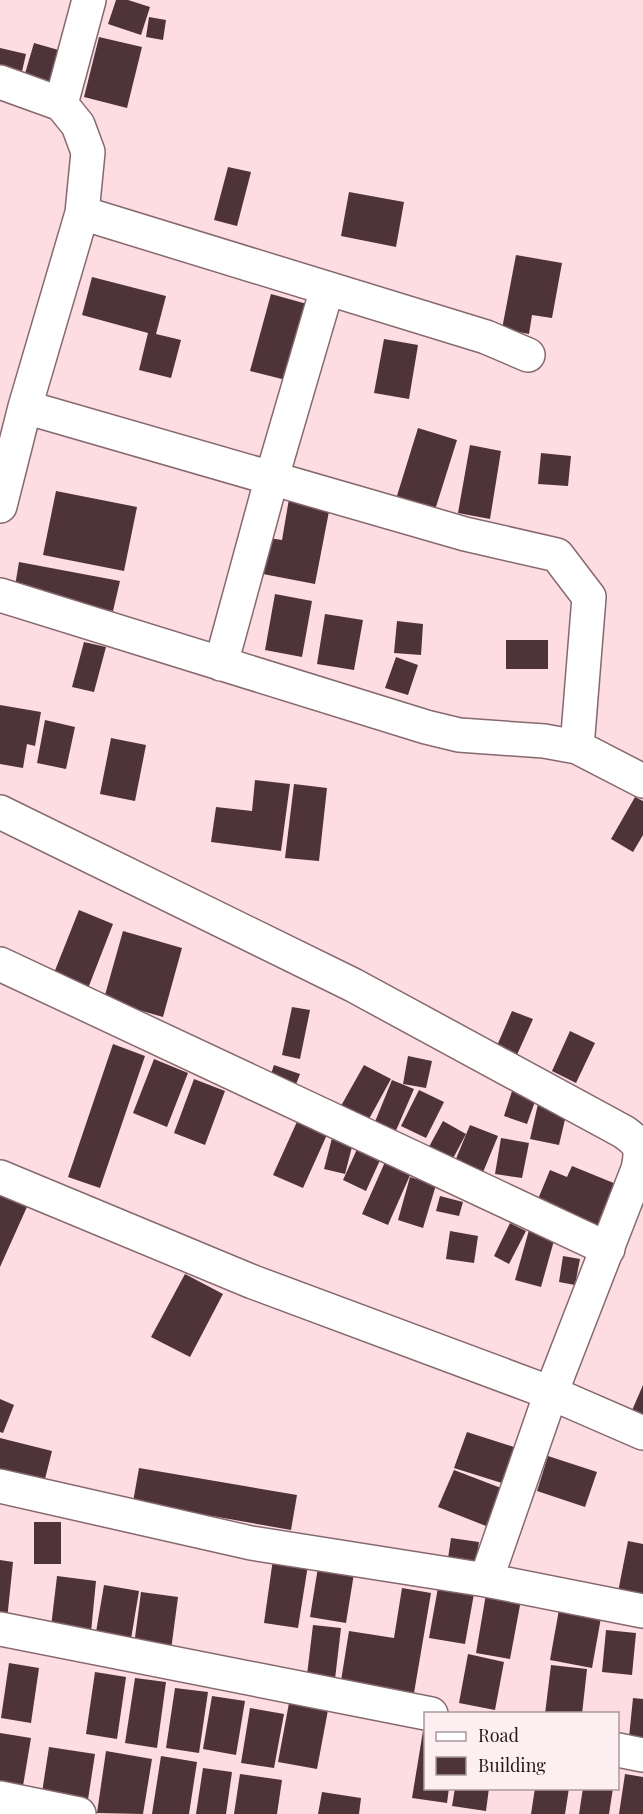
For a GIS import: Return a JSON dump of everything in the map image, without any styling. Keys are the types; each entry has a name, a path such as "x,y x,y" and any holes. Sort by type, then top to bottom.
{"street":[{"path":"61,104 89,0"},
{"path":"0,82 61,104 78,125 88,152 81,213 25,407 0,506"},
{"path":"81,213 486,337 528,355"},
{"path":"221,664 327,289"},
{"path":"25,407 465,534 557,555 589,597 578,747"},
{"path":"0,595 426,727 459,735 544,741 578,747 643,781"},
{"path":"0,812 353,985 636,1140 641,1153 638,1181 608,1249 551,1394 486,1580"},
{"path":"0,964 608,1249"},
{"path":"0,1177 253,1282 551,1394 643,1433"},
{"path":"0,1486 251,1543 486,1580 643,1611"},
{"path":"0,1629 426,1712"},
{"path":"619,1750 643,1755"},
{"path":"0,1798 79,1814"}],"building":[{"path":"116,0 128,0 150,7 141,35 108,24"},
{"path":"149,17 166,20 163,40 146,37"},
{"path":"99,37 142,47 127,108 84,97"},
{"path":"34,43 69,53 58,87 24,77"},
{"path":"0,48 26,54 21,76 0,71"},
{"path":"228,167 251,172 237,226 214,220"},
{"path":"349,192 404,202 396,247 341,236"},
{"path":"516,255 562,263 552,318 532,315 529,334 502,329"},
{"path":"92,277 166,296 156,334 181,340 171,378 139,370 148,333 82,315"},
{"path":"271,294 307,304 286,380 250,371"},
{"path":"384,339 418,345 409,399 374,393"},
{"path":"418,428 457,440 435,510 396,499"},
{"path":"470,445 501,451 490,519 458,513"},
{"path":"541,453 571,456 568,486 538,484"},
{"path":"56,491 137,507 124,571 43,555"},
{"path":"290,493 331,501 315,584 263,574 269,538 282,540"},
{"path":"19,562 120,581 113,611 14,592"},
{"path":"275,594 312,601 302,657 265,650"},
{"path":"325,614 363,620 354,670 317,664"},
{"path":"397,621 423,624 421,655 394,653"},
{"path":"506,640 548,640 548,669 506,669"},
{"path":"84,642 106,647 94,692 72,687"},
{"path":"396,657 418,665 408,695 385,688"},
{"path":"0,705 41,712 35,746 27,744 23,768 0,764"},
{"path":"45,720 75,727 66,769 37,763"},
{"path":"111,738 146,745 135,801 100,794"},
{"path":"255,780 290,784 281,851 211,842 216,807 252,811"},
{"path":"294,784 327,788 319,861 285,858"},
{"path":"635,797 643,801 643,835 633,852 611,839"},
{"path":"79,910 113,924 87,991 52,978"},
{"path":"123,931 182,948 163,1017 111,1002 112,997 105,995"},
{"path":"292,1007 310,1010 300,1059 282,1055"},
{"path":"512,1011 533,1019 516,1057 496,1048"},
{"path":"570,1031 595,1043 576,1083 552,1071"},
{"path":"113,1044 145,1056 100,1188 68,1177"},
{"path":"408,1056 432,1061 426,1088 403,1084"},
{"path":"154,1059 188,1073 167,1127 133,1113"},
{"path":"274,1065 300,1074 293,1092 268,1083"},
{"path":"364,1065 391,1079 364,1128 337,1113"},
{"path":"194,1079 225,1091 205,1145 174,1133"},
{"path":"392,1080 414,1089 391,1142 370,1134"},
{"path":"514,1085 538,1093 527,1124 504,1116"},
{"path":"419,1090 444,1102 426,1138 401,1126"},
{"path":"538,1104 567,1111 559,1145 530,1139"},
{"path":"300,1115 330,1128 303,1188 273,1175"},
{"path":"443,1121 466,1134 448,1168 424,1156"},
{"path":"470,1125 498,1136 481,1177 453,1166"},
{"path":"332,1138 353,1143 345,1174 324,1169"},
{"path":"501,1138 529,1143 522,1178 495,1174"},
{"path":"358,1147 381,1158 366,1191 343,1180"},
{"path":"385,1162 411,1173 388,1225 362,1214"},
{"path":"572,1166 621,1186 603,1231 536,1204 550,1170 567,1177"},
{"path":"410,1177 436,1185 423,1228 398,1220"},
{"path":"0,1184 31,1198 0,1267"},
{"path":"440,1196 463,1202 459,1216 436,1211"},
{"path":"510,1223 526,1231 509,1264 494,1256"},
{"path":"529,1230 555,1237 541,1287 515,1280"},
{"path":"450,1231 478,1236 474,1263 446,1259"},
{"path":"563,1256 580,1259 575,1285 559,1282"},
{"path":"185,1274 223,1294 190,1357 151,1337"},
{"path":"643,1385 643,1421 630,1415"},
{"path":"0,1399 14,1405 3,1433 0,1432"},
{"path":"467,1432 517,1448 505,1484 454,1468"},
{"path":"0,1438 52,1451 43,1487 0,1476"},
{"path":"548,1456 597,1472 585,1507 537,1491"},
{"path":"139,1468 297,1495 291,1530 133,1502"},
{"path":"454,1470 501,1488 486,1526 438,1507"},
{"path":"34,1522 61,1522 61,1564 34,1564"},
{"path":"451,1538 479,1542 475,1569 447,1565"},
{"path":"628,1541 643,1544 643,1597 618,1592"},
{"path":"273,1559 308,1565 298,1628 264,1623"},
{"path":"0,1560 13,1562 7,1620 0,1619"},
{"path":"319,1561 355,1567 346,1623 310,1617"},
{"path":"57,1576 96,1581 91,1632 51,1627"},
{"path":"439,1582 475,1588 465,1644 429,1638"},
{"path":"104,1585 139,1591 131,1639 96,1632"},
{"path":"402,1588 431,1593 413,1699 340,1687 349,1631 394,1638"},
{"path":"141,1592 178,1597 171,1650 134,1645"},
{"path":"486,1594 521,1600 510,1659 476,1653"},
{"path":"560,1604 602,1612 592,1668 550,1660"},
{"path":"313,1625 341,1628 335,1679 307,1675"},
{"path":"606,1630 636,1633 632,1675 602,1672"},
{"path":"468,1654 504,1662 495,1710 459,1703"},
{"path":"9,1663 39,1668 31,1723 1,1718"},
{"path":"551,1665 587,1669 582,1712 545,1712"},
{"path":"95,1672 126,1677 117,1739 86,1734"},
{"path":"135,1678 166,1682 157,1748 125,1743"},
{"path":"175,1688 208,1692 199,1753 166,1748"},
{"path":"212,1696 245,1701 236,1755 203,1749"},
{"path":"633,1698 643,1699 643,1748 628,1747"},
{"path":"289,1703 328,1710 317,1769 278,1762"},
{"path":"250,1708 284,1714 274,1768 241,1763"},
{"path":"423,1731 424,1790 449,1790 447,1803 412,1798"},
{"path":"0,1733 31,1738 22,1792 0,1788"},
{"path":"49,1747 95,1754 87,1806 41,1799"},
{"path":"106,1751 152,1759 143,1814 97,1813"},
{"path":"161,1756 197,1762 189,1814 152,1814"},
{"path":"203,1768 232,1772 226,1814 196,1814"},
{"path":"240,1774 282,1780 277,1814 234,1814"},
{"path":"625,1774 643,1777 643,1814 619,1814"},
{"path":"455,1790 489,1790 486,1811 452,1806"},
{"path":"535,1790 569,1790 565,1814 531,1814"},
{"path":"583,1790 613,1790 609,1814 579,1814"},
{"path":"322,1792 361,1798 359,1814 318,1814"}]}
